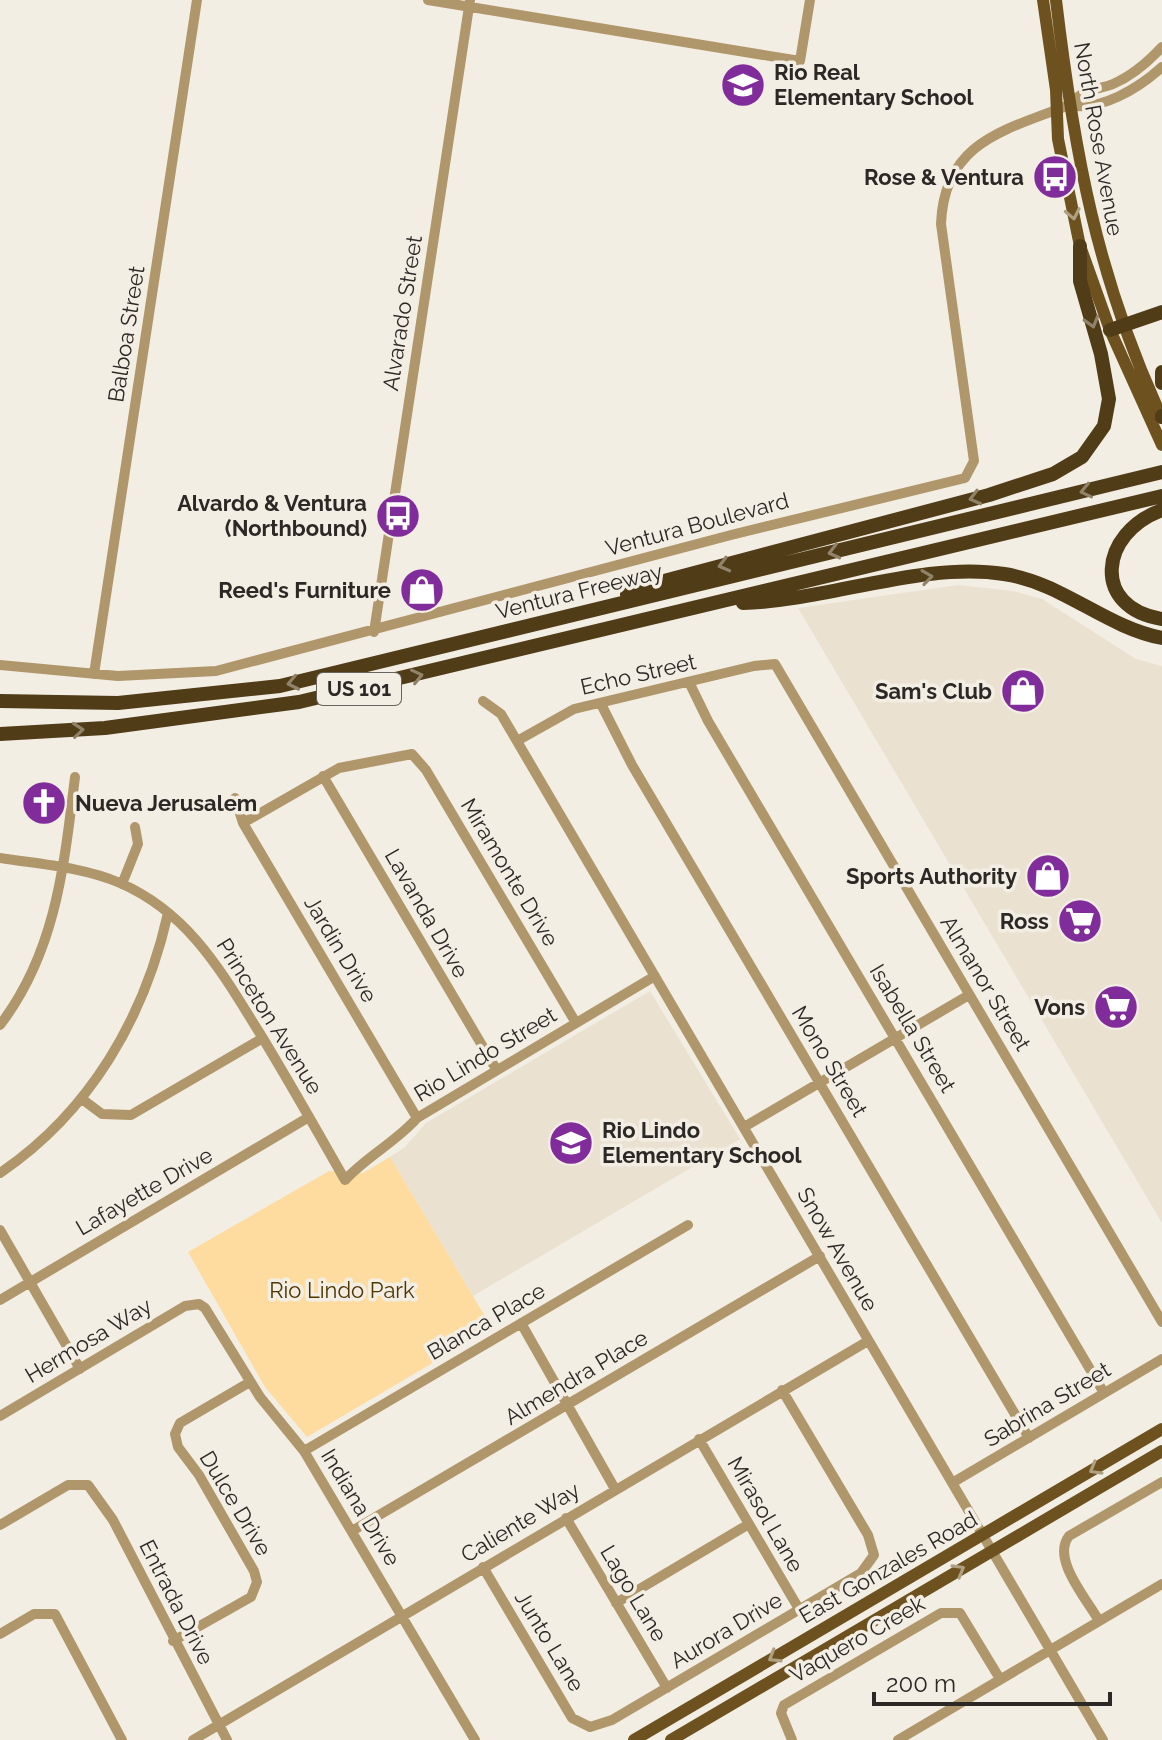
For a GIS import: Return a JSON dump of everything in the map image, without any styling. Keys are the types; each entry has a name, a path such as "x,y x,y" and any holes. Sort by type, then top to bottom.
{"highway":[{"path":"560,618 664,581 989,495 1072,465 1098,438 1109,399 1101,354 1080,281 1080,246"},
{"path":"1116,328 1162,312"},
{"path":"1162,372 1162,383"},
{"path":"1114,484 1162,463"},
{"name":"Ventura Freeway","path":"0,701 118,703 244,692 329,676 1162,472"},
{"name":"Ventura Freeway","path":"0,734 105,728 299,702 1162,496"},
{"path":"1162,510 1138,521 1122,536 1116,546 1112,571 1115,584 1129,605 1162,619"},
{"path":"711,604 754,603 979,571 1042,584 1129,629 1162,638"}],"main road":[{"name":"North Rose Avenue","path":"1043,0 1063,107 1116,328"},
{"name":"North Rose Avenue","path":"1056,0 1063,107 1058,139 1080,246 1159,418 1162,445"},
{"name":"East Gonzales Road","path":"634,1740 1162,1429"},
{"name":"East Gonzales Road","path":"671,1740 1162,1451"}],"street":[{"name":"Balboa Street","path":"94,674 197,0"},
{"path":"428,0 470,4 800,61 810,0"},
{"name":"Alvarado Street","path":"374,632 470,4"},
{"path":"1063,107 1083,93 1129,75 1162,47"},
{"path":"1063,107 1084,108 1128,91 1162,67"},
{"name":"Ventura Boulevard","path":"0,665 151,677 216,671 968,476 974,461 941,224 944,197 962,160 986,139 1063,107"},
{"name":"Echo Street","path":"517,741 564,713 754,666 775,664"},
{"name":"Almanor Street","path":"775,664 1162,1322"},
{"name":"Isabella Street","path":"689,682 708,721 1104,1393"},
{"name":"Snow Avenue","path":"483,701 501,714 1103,1740"},
{"name":"Mono Street","path":"601,704 604,716 1029,1438"},
{"name":"Miramonte Drive","path":"323,776 339,768 401,753 412,754 422,763 576,1023"},
{"path":"243,823 323,776"},
{"name":"Lavanda Drive","path":"323,776 496,1069"},
{"path":"0,1025 29,982 43,950 64,868 75,777"},
{"name":"Jardin Drive","path":"235,798 243,823 417,1118"},
{"path":"122,884 138,844 135,827"},
{"name":"Princeton Avenue","path":"0,858 64,868 122,884 168,913 208,950 345,1180"},
{"path":"0,1173 50,1133 82,1099 130,1023 149,978 168,913"},
{"name":"Rio Lindo Street","path":"345,1180 361,1162 402,1135 417,1118 655,976"},
{"path":"744,1127 969,995"},
{"path":"82,1099 102,1114 131,1115 263,1038"},
{"name":"Lafayette Drive","path":"0,1300 309,1117"},
{"name":"Blanca Place","path":"304,1451 688,1225"},
{"path":"0,1230 80,1369"},
{"name":"Almendra Place","path":"352,1531 820,1256"},
{"name":"Hermosa Way","path":"0,1416 185,1306 199,1304"},
{"name":"Indiana Drive","path":"199,1304 209,1313 250,1382 304,1451 475,1740"},
{"path":"521,1323 615,1489"},
{"name":"Caliente Way","path":"193,1740 868,1341"},
{"name":"Sabrina Street","path":"952,1483 1162,1359"},
{"name":"Dulce Drive","path":"173,1641 251,1597 255,1591 254,1571 199,1475 178,1447 175,1434 180,1423 250,1382"},
{"name":"Aurora Drive","path":"590,1727 612,1720 861,1573 874,1555 868,1535 782,1390"},
{"name":"Mirasol Lane","path":"699,1439 799,1609"},
{"path":"1099,1621 1062,1557 1063,1544 1069,1536 1162,1482"},
{"name":"Entrada Drive","path":"0,1525 68,1485 88,1485 113,1520 227,1740"},
{"name":"Lago Lane","path":"566,1518 667,1688"},
{"path":"616,1603 749,1524"},
{"name":"Junto Lane","path":"483,1567 572,1718 590,1727"},
{"path":"898,1740 1162,1584"},
{"name":"Vaquero Creek","path":"792,1740 781,1713 784,1705 941,1613 960,1613 1000,1679"},
{"path":"0,1634 34,1614 55,1614 122,1740"}],"shaded area":[{"path":"958,585 1013,591 1042,599 1136,659 1162,666 1162,1223 798,608"},
{"name":"Rio Lindo Elementary School","path":"650,991 740,1139 473,1296 390,1157 405,1147 426,1123"}],"green space":[{"name":"Rio Lindo Park","path":"390,1157 492,1328 307,1437 265,1387 188,1252 329,1171 363,1173"}],"place":[{"name":"Rio Real Elementary School","path":"743,85"},
{"name":"Rose & Ventura","path":"1055,177"},
{"name":"Alvardo & Ventura (Northbound)","path":"398,516"},
{"name":"Reed's Furniture","path":"422,590"},
{"name":"Sam's Club","path":"1023,691"},
{"name":"Nueva Jerusalem","path":"44,803"},
{"name":"Sports Authority","path":"1048,876"},
{"name":"Ross","path":"1080,921"},
{"name":"Vons","path":"1116,1007"},
{"name":"Rio Lindo Elementary School","path":"571,1143"}]}
